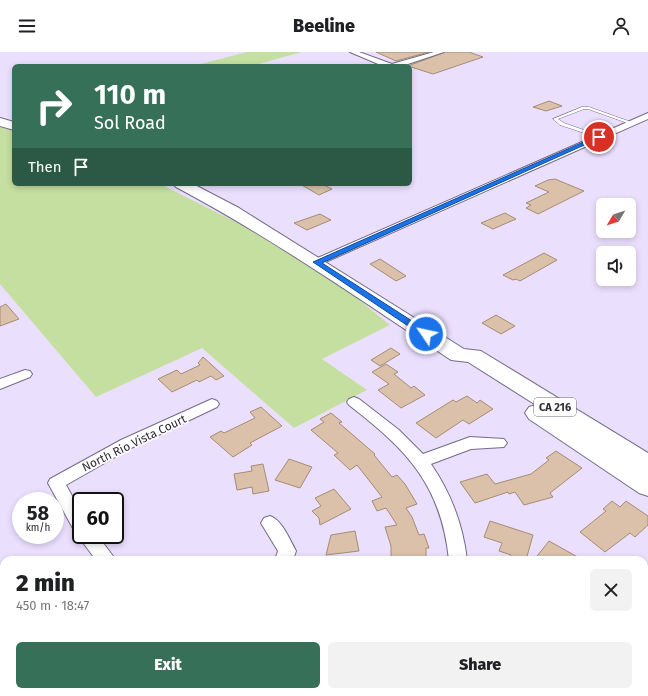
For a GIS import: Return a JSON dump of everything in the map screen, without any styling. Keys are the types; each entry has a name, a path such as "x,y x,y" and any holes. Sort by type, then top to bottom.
{"main road":[{"path":"0,122 12,125"},
{"name":"CA 216","path":"185,186 233,211 316,262 459,356 473,356 648,465"},
{"name":"CA 216","path":"459,356 460,363 648,486"}],"street":[{"path":"353,52 385,64"},
{"path":"401,64 441,52"},
{"path":"316,262 647,117"},
{"path":"0,384 25,374"},
{"path":"354,402 400,440 420,462 436,486 448,511 456,537 458,556"},
{"name":"North Rio Vista Court","path":"72,511 56,483 126,444 212,404"},
{"path":"420,462 470,443 499,443"},
{"path":"270,523 287,551 285,556"},
{"path":"94,544 104,556"}],"lane":[{"path":"599,137 558,122 555,119 583,108 588,108 632,123"}],"green space":[{"path":"247,52 302,52 258,64 201,64"},
{"path":"0,127 12,130 12,186 164,186 258,233 351,293 390,325 322,359 367,390 294,428 202,348 96,397 0,284"}],"building":[{"path":"376,52 429,52 396,61"},
{"path":"445,52 469,52 483,57 433,74 412,67 412,64"},
{"path":"549,101 562,106 546,111 533,107"},
{"path":"555,179 584,191 538,214 526,208 531,205 526,203 549,192 535,186 548,180"},
{"path":"303,186 326,186 332,189 319,195"},
{"path":"505,213 516,219 493,229 481,223"},
{"path":"320,214 331,220 307,230 294,223"},
{"path":"544,253 557,260 520,281 516,279 513,280 503,275"},
{"path":"380,259 406,276 396,281 370,264"},
{"path":"6,304 19,319 0,326 0,307"},
{"path":"496,315 515,326 501,334 482,323"},
{"path":"391,348 400,354 380,366 371,360"},
{"path":"203,357 224,376 216,380 211,376 199,382 197,380 172,392 158,379 177,370 181,374 200,365 198,363"},
{"path":"386,364 398,372 394,374 411,388 414,386 425,395 401,408 378,390 389,384 372,372"},
{"path":"467,396 477,403 480,400 493,409 469,424 463,420 436,438 416,423 453,400 456,402"},
{"path":"261,407 282,426 250,443 252,445 233,457 210,437 221,431 224,433 255,418 250,412"},
{"path":"331,413 342,422 339,423 375,454 374,455 392,477 397,475 405,484 417,504 406,508 412,517 419,535 424,534 429,548 426,548 426,556 391,556 391,546 385,527 397,525 386,508 377,511 372,501 382,497 357,465 350,470 334,455 338,453 311,430 324,422 320,419"},
{"path":"556,451 582,468 550,493 553,497 524,505 515,492 509,494 508,492 475,503 460,482 487,474 495,484 531,474 549,460 546,458"},
{"path":"289,459 312,467 300,488 275,480"},
{"path":"263,464 269,491 253,494 252,487 237,490 234,474 252,471 251,466"},
{"path":"334,489 351,509 320,525 319,518 312,511 321,506 315,498"},
{"path":"612,501 620,507 626,501 648,516 648,525 635,537 630,533 605,552 580,532 606,511 603,509"},
{"path":"490,521 533,535 527,556 511,556 499,551 502,543 484,537"},
{"path":"355,531 359,551 326,555 331,535"},
{"path":"549,541 576,556 537,556"}],"route":[{"path":"426,334 346,280 316,262 599,137"}]}
